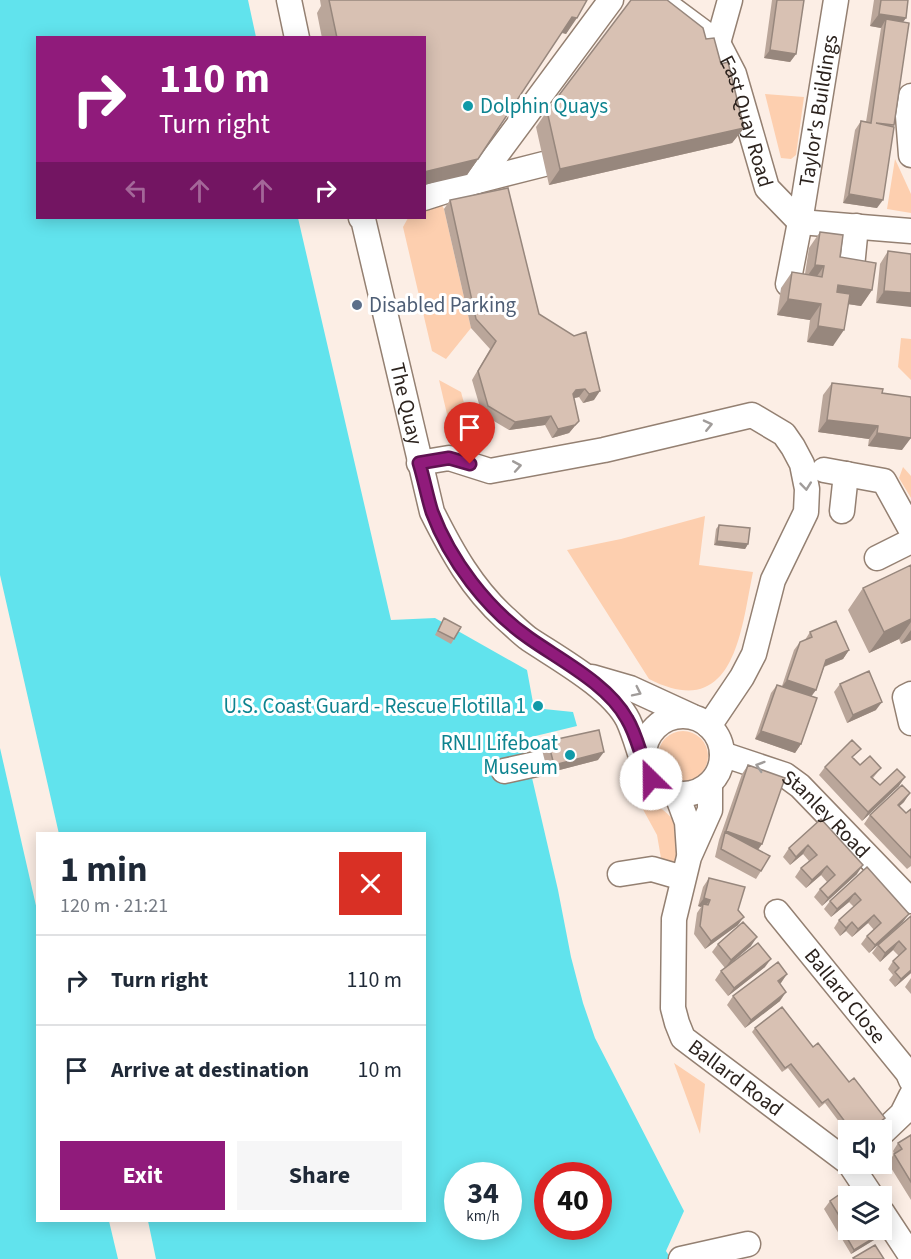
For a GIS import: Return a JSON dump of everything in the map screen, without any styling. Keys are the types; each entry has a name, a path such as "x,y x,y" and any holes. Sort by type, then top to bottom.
{"street":[{"path":"289,0 297,36"},
{"path":"477,181 611,0"},
{"name":"East Quay Road","path":"660,0 718,43 734,74 767,188 800,222"},
{"path":"718,43 730,0"},
{"name":"Taylor's Buildings","path":"788,284 836,0"},
{"path":"911,96 908,116 911,155"},
{"path":"426,197 477,181 544,164"},
{"name":"The Quay","path":"364,219 432,512 475,586 503,616 527,637 609,696 627,719 645,768"},
{"path":"800,222 911,231"},
{"path":"852,267 856,226"},
{"path":"419,463 449,458 490,471 604,450 752,415 784,434 802,464 807,489 806,512 772,579 754,654 742,677 702,722"},
{"path":"842,511 835,472 884,481 911,530"},
{"path":"877,558 911,541"},
{"name":"The Quay","path":"581,674 630,688 702,722"},
{"path":"911,694 905,697 911,723"},
{"path":"682,716 702,722 716,734 722,753 718,774 710,785 694,793 677,795 660,787 651,779 645,768 643,756 650,732 669,718 682,716"},
{"name":"Stanley Road","path":"722,753 785,775 800,786 911,901"},
{"path":"504,771 545,762"},
{"name":"Ballard Road","path":"710,785 710,810 686,868 674,919 676,1023 683,1038 838,1154"},
{"name":"Ballard Road","path":"677,795 687,822 686,868"},
{"path":"620,874 652,868 686,868"},
{"name":"Ballard Close","path":"777,912 908,1073 911,1080"},
{"path":"892,1124 902,1114 911,1096"},
{"path":"892,1227 911,1256"},
{"path":"681,1259 748,1244"}],"shaded area":[{"path":"765,94 804,97 796,155 791,159 781,158"},
{"path":"895,159 911,194 911,213 887,209"},
{"path":"441,203 444,209 471,328 446,359 432,351 403,227 407,219 426,219 426,208"},
{"path":"901,338 911,339 911,380 898,367"},
{"path":"439,380 461,392 464,403 450,427"},
{"path":"903,467 911,476 911,498 899,478"},
{"path":"705,516 699,565 753,572 744,619 729,664 717,680 700,689 678,689 649,679 567,550 621,539"},
{"path":"678,731 688,731 701,738 708,751 708,761 701,774 688,781 678,781 669,777 662,770 658,761 658,751 662,742 669,735"},
{"path":"638,789 666,813 677,826 679,836 674,864 662,864 657,835 634,793"},
{"path":"674,1063 705,1084 700,1134"}],"water":[{"path":"0,0 248,0 256,36 36,36 36,219 298,219 391,620 435,618 527,670 534,708 573,712 577,726 523,739 583,1003 595,1038 684,1211 666,1251 671,1259 0,1259"}],"pier":[{"path":"0,575 59,832 36,832 36,906 0,748"},
{"path":"109,1222 148,1222 156,1259 118,1259"}],"building":[{"name":"Dolphin Quays","path":"329,0 587,0 577,18 572,17 478,159 426,172 426,36 337,36"},
{"path":"631,0 667,0 703,28 706,39 714,38 721,64 728,62 744,128 560,169 547,111"},
{"path":"777,0 804,0 796,54 770,50"},
{"path":"881,0 908,0 906,18 879,14"},
{"path":"886,19 909,23 894,125 876,123 894,127 883,200 849,194 861,121 871,123"},
{"path":"508,188 539,314 574,336 586,332 600,391 589,394 585,389 576,390 573,394 579,421 575,425 558,429 551,416 515,422 488,406 478,371 496,341 476,319 450,200"},
{"path":"820,232 843,235 840,257 876,263 872,290 838,285 837,292 850,294 844,330 818,326 821,304 788,299 792,272 822,277 824,266 815,265"},
{"path":"888,251 911,254 911,293 884,291"},
{"path":"832,383 883,389 882,393 911,397 911,438 877,433 878,426 827,420"},
{"path":"719,525 750,528 748,544 717,541"},
{"path":"911,565 911,619 884,632 863,588"},
{"path":"444,618 461,627 454,639 438,631"},
{"path":"836,621 849,650 826,660 816,690 787,680 800,642 812,637 810,632"},
{"path":"869,671 882,702 853,715 840,684"},
{"path":"777,685 817,698 801,744 761,731"},
{"name":"RNLI Lifeboat Museum","path":"599,730 604,752 554,765 548,741"},
{"path":"852,740 861,749 852,757 860,765 870,756 881,768 871,777 880,785 897,769 905,777 868,812 825,767"},
{"path":"748,765 785,778 762,844 726,831"},
{"path":"902,785 910,793 898,805 906,813 911,809 911,858 870,815"},
{"path":"821,819 863,865 828,898 820,889 835,875 827,866 812,880 801,868 817,855 808,845 796,857 789,848"},
{"path":"725,832 770,856 761,871 721,849"},
{"path":"867,867 909,914 875,945 867,936 881,923 874,915 858,929 852,922 846,928 839,920 861,900 855,893 837,909 830,901"},
{"path":"709,878 745,887 738,910 744,917 711,941 700,926 703,904 708,905 710,900 704,898"},
{"path":"911,916 911,970 901,979 895,972 899,968 893,961 906,949 899,941 885,953 878,945"},
{"path":"743,922 757,937 731,960 718,944"},
{"path":"758,943 771,959 734,988 721,971"},
{"path":"778,962 787,974 778,981 786,992 751,1020 733,996"},
{"path":"782,1007 813,1047 818,1043 849,1082 854,1078 885,1118 882,1120 844,1120 828,1099 822,1103 791,1064 785,1068 755,1028"},
{"path":"911,1135 911,1182 894,1154 902,1149 898,1143"},
{"path":"838,1195 838,1214 830,1201"},
{"path":"848,1240 870,1240 854,1250"},
{"path":"875,1245 884,1259 853,1258"}],"place":[{"name":"Dolphin Quays","path":"468,106"},
{"name":"Disabled Parking","path":"357,305"},
{"name":"U.S. Coast Guard - Rescue Flotilla 1","path":"538,706"},
{"name":"RNLI Lifeboat Museum","path":"570,755"}],"route":[{"path":"470,464 449,458 419,463 432,512 464,571 481,594 527,637 561,659 609,696 627,719 651,779"}]}
